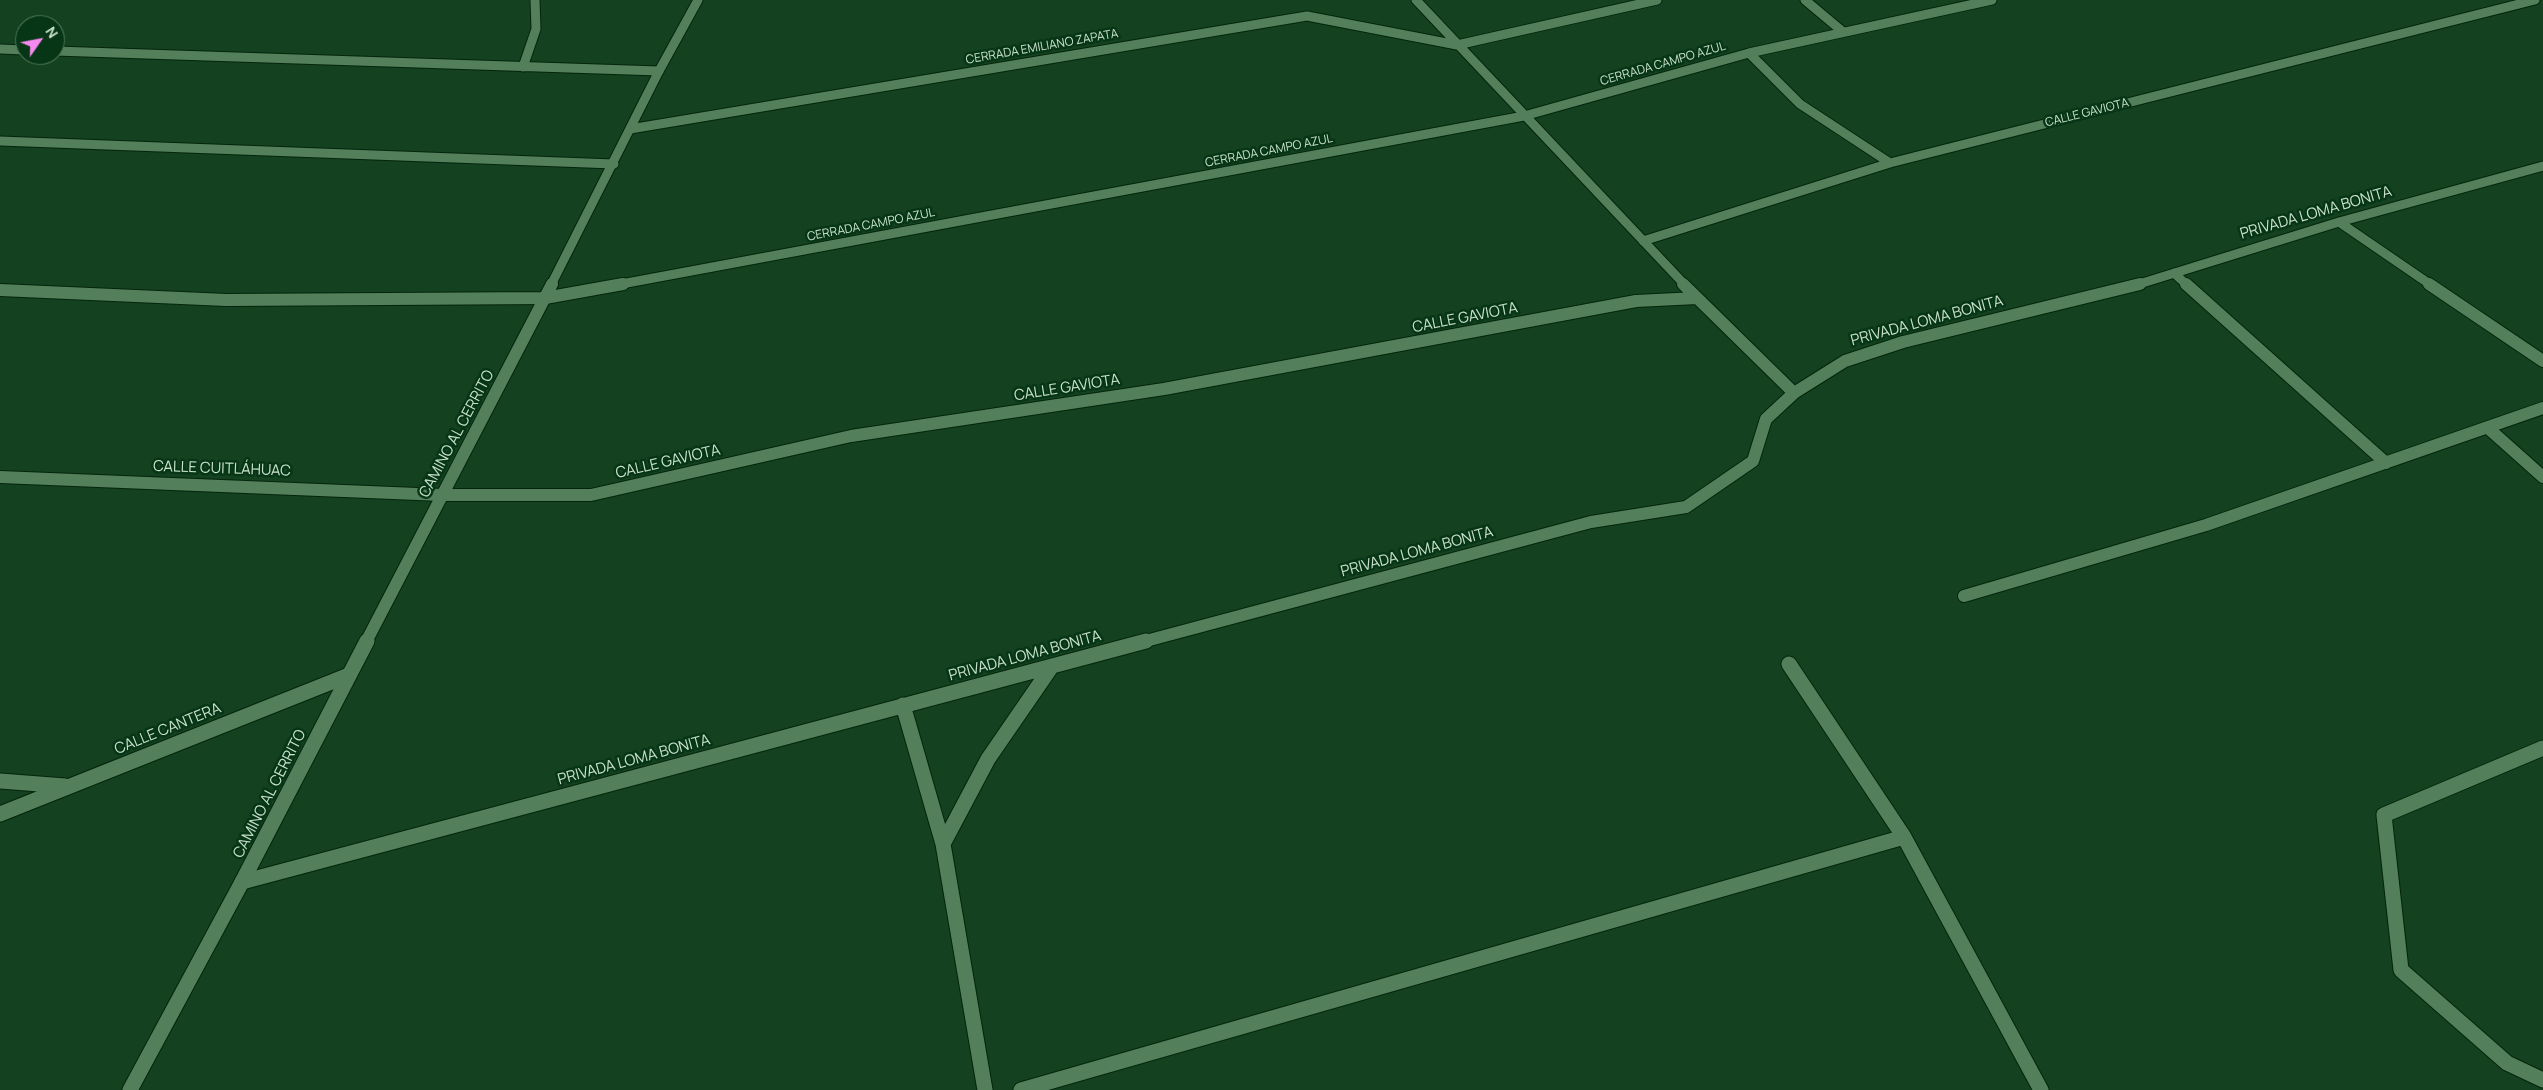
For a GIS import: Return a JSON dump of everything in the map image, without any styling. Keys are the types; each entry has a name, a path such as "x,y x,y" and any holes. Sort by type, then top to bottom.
{"street":[{"path":"523,67 536,29 535,0"},
{"name":"CAMINO AL CERRITO","path":"130,1090 242,882 614,164 659,71 698,0"},
{"path":"1416,0 1697,298 1794,393"},
{"path":"1457,44 1657,0"},
{"path":"1805,0 1842,31"},
{"name":"CERRADA CAMPO AZUL","path":"0,290 226,300 545,298 1524,116 1749,53 1842,31 1992,0"},
{"name":"CALLE GAVIOTA","path":"1643,241 1890,163 2535,0"},
{"name":"CERRADA EMILIANO ZAPATA","path":"630,129 1307,16 1457,44"},
{"path":"0,49 15,50"},
{"path":"65,51 659,71"},
{"path":"1749,53 1800,104 1890,163"},
{"path":"0,141 614,164"},
{"name":"PRIVADA LOMA BONITA","path":"242,882 1591,522 1686,507 1753,460 1766,419 1794,393 1844,360 1904,342 2122,289 2339,222 2543,166"},
{"path":"2339,222 2543,361"},
{"path":"2174,273 2386,463"},
{"name":"CALLE GAVIOTA","path":"442,495 590,495 851,436 1164,389 1636,301 1697,298"},
{"path":"1964,596 2206,525 2543,408"},
{"path":"2488,428 2543,478"},
{"name":"CALLE CUITLÁHUAC","path":"0,476 442,495"},
{"path":"1789,664 1904,837 2041,1090"},
{"path":"943,844 988,760 1052,666"},
{"name":"CALLE CANTERA","path":"0,814 349,675"},
{"path":"903,706 943,844 986,1090"},
{"path":"2543,748 2384,815 2401,970 2506,1063 2543,1080"},
{"path":"0,781 70,786"},
{"path":"1021,1090 1904,837"}]}
